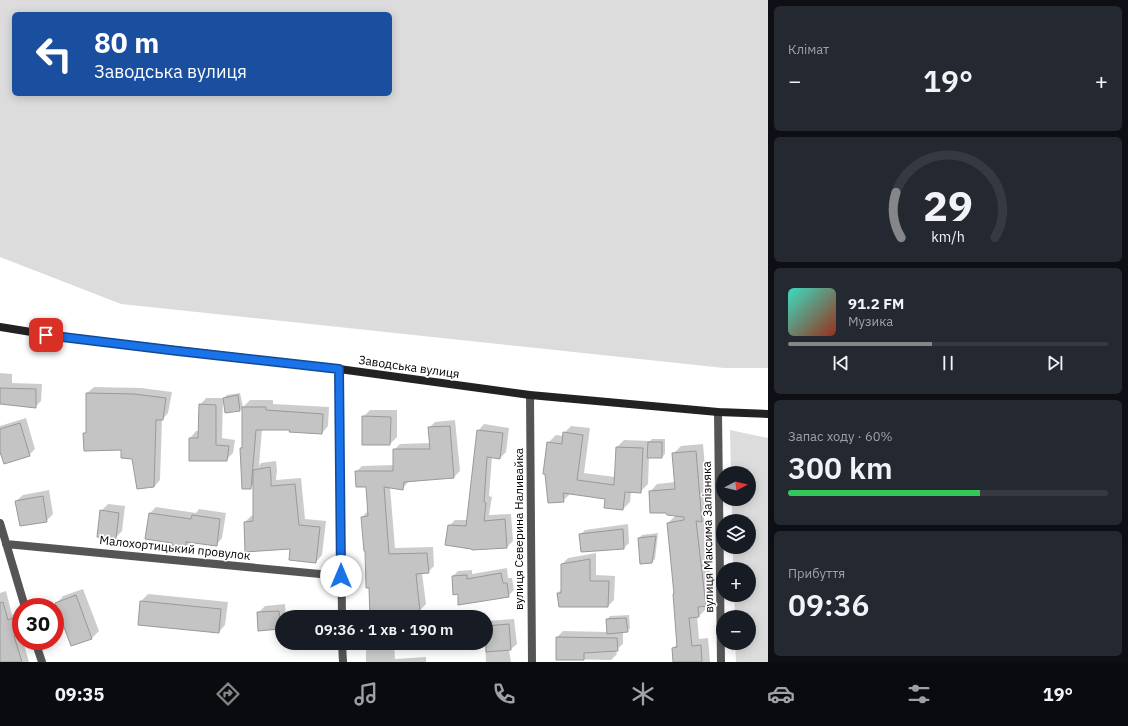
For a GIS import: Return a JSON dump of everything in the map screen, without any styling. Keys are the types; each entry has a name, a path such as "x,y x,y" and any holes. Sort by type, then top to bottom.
{"main road":[{"name":"Заводська вулиця","path":"0,327 62,337 339,369 530,395 718,412 768,414"}],"street":[{"path":"339,369 342,610"},
{"name":"вулиця Северина Наливайка","path":"530,395 532,662"},
{"name":"вулиця Максима Залізняка","path":"718,412 721,662"},
{"path":"0,523 22,598"},
{"name":"Малохортицький провулок","path":"6,544 341,576"},
{"path":"38,650 42,662"},
{"path":"342,650 342,662"}],"shaded area":[{"path":"0,0 768,0 768,368 724,368 121,304 0,257"},
{"path":"730,430 768,438 768,662 736,662 735,650 756,650 756,610 735,610 734,602 756,602 756,562 733,562 733,554 756,554 756,514 732,514 732,506 756,506 756,466 731,466"}],"building":[{"path":"0,388 36,389 36,408 0,404"},
{"path":"86,393 134,394 166,398 163,420 156,420 154,487 137,489 132,459 121,458 121,450 84,451 83,433 86,433"},
{"path":"238,395 240,411 225,413 223,398"},
{"path":"199,404 216,405 216,445 229,446 227,461 189,461 189,438 198,438"},
{"path":"242,407 266,407 266,410 323,414 322,434 289,432 290,430 256,430 251,489 242,489 240,448 242,448"},
{"path":"362,416 391,417 390,445 362,445"},
{"path":"20,423 30,456 4,464 0,452 0,429"},
{"path":"450,426 454,478 404,482 403,490 384,487 389,554 427,553 429,573 416,574 420,610 370,610 369,588 366,588 365,551 361,517 368,516 366,487 356,487 355,471 393,471 393,449 430,449 428,427"},
{"path":"477,430 503,433 500,459 487,457 484,521 505,519 507,548 472,550 445,545 448,525 466,526"},
{"path":"563,432 583,435 577,480 614,485 616,447 643,448 641,493 625,492 623,510 604,508 605,499 563,493 564,502 548,503 545,474 543,474 547,442 562,444"},
{"path":"648,442 662,442 662,458 647,458"},
{"path":"696,451 702,522 696,521 706,606 698,607 699,617 689,618 692,646 701,645 702,662 673,662 672,648 677,647 674,594 667,523 684,520 684,517 667,515 666,513 650,513 649,491 675,489 672,453"},
{"path":"270,467 271,486 295,484 299,525 320,527 316,563 289,560 290,549 245,552 244,522 253,521 253,470"},
{"path":"43,496 47,522 20,526 15,501"},
{"path":"100,510 119,513 116,539 97,537"},
{"path":"149,513 191,519 192,515 220,519 217,546 186,542 186,549 172,549 172,543 145,539"},
{"path":"623,529 624,549 581,552 579,534"},
{"path":"656,536 652,563 640,564 638,538"},
{"path":"590,559 590,581 609,581 608,607 559,607 557,593 561,593 561,564"},
{"path":"501,573 503,583 507,583 509,597 458,605 458,594 453,595 452,576 467,575 467,579"},
{"path":"76,595 92,639 71,646 64,627 64,600"},
{"path":"140,601 221,609 219,633 138,625"},
{"path":"3,602 8,620 12,618 12,650 18,650 22,662 0,662 0,603"},
{"path":"275,611 275,629 258,631 257,612"},
{"path":"626,618 628,632 607,634 606,619"},
{"path":"509,624 511,650 486,652 486,650 493,650 493,625"},
{"path":"556,637 617,638 618,651 584,653 584,660 556,660"}],"route":[{"path":"46,335 339,369 341,576"}]}
